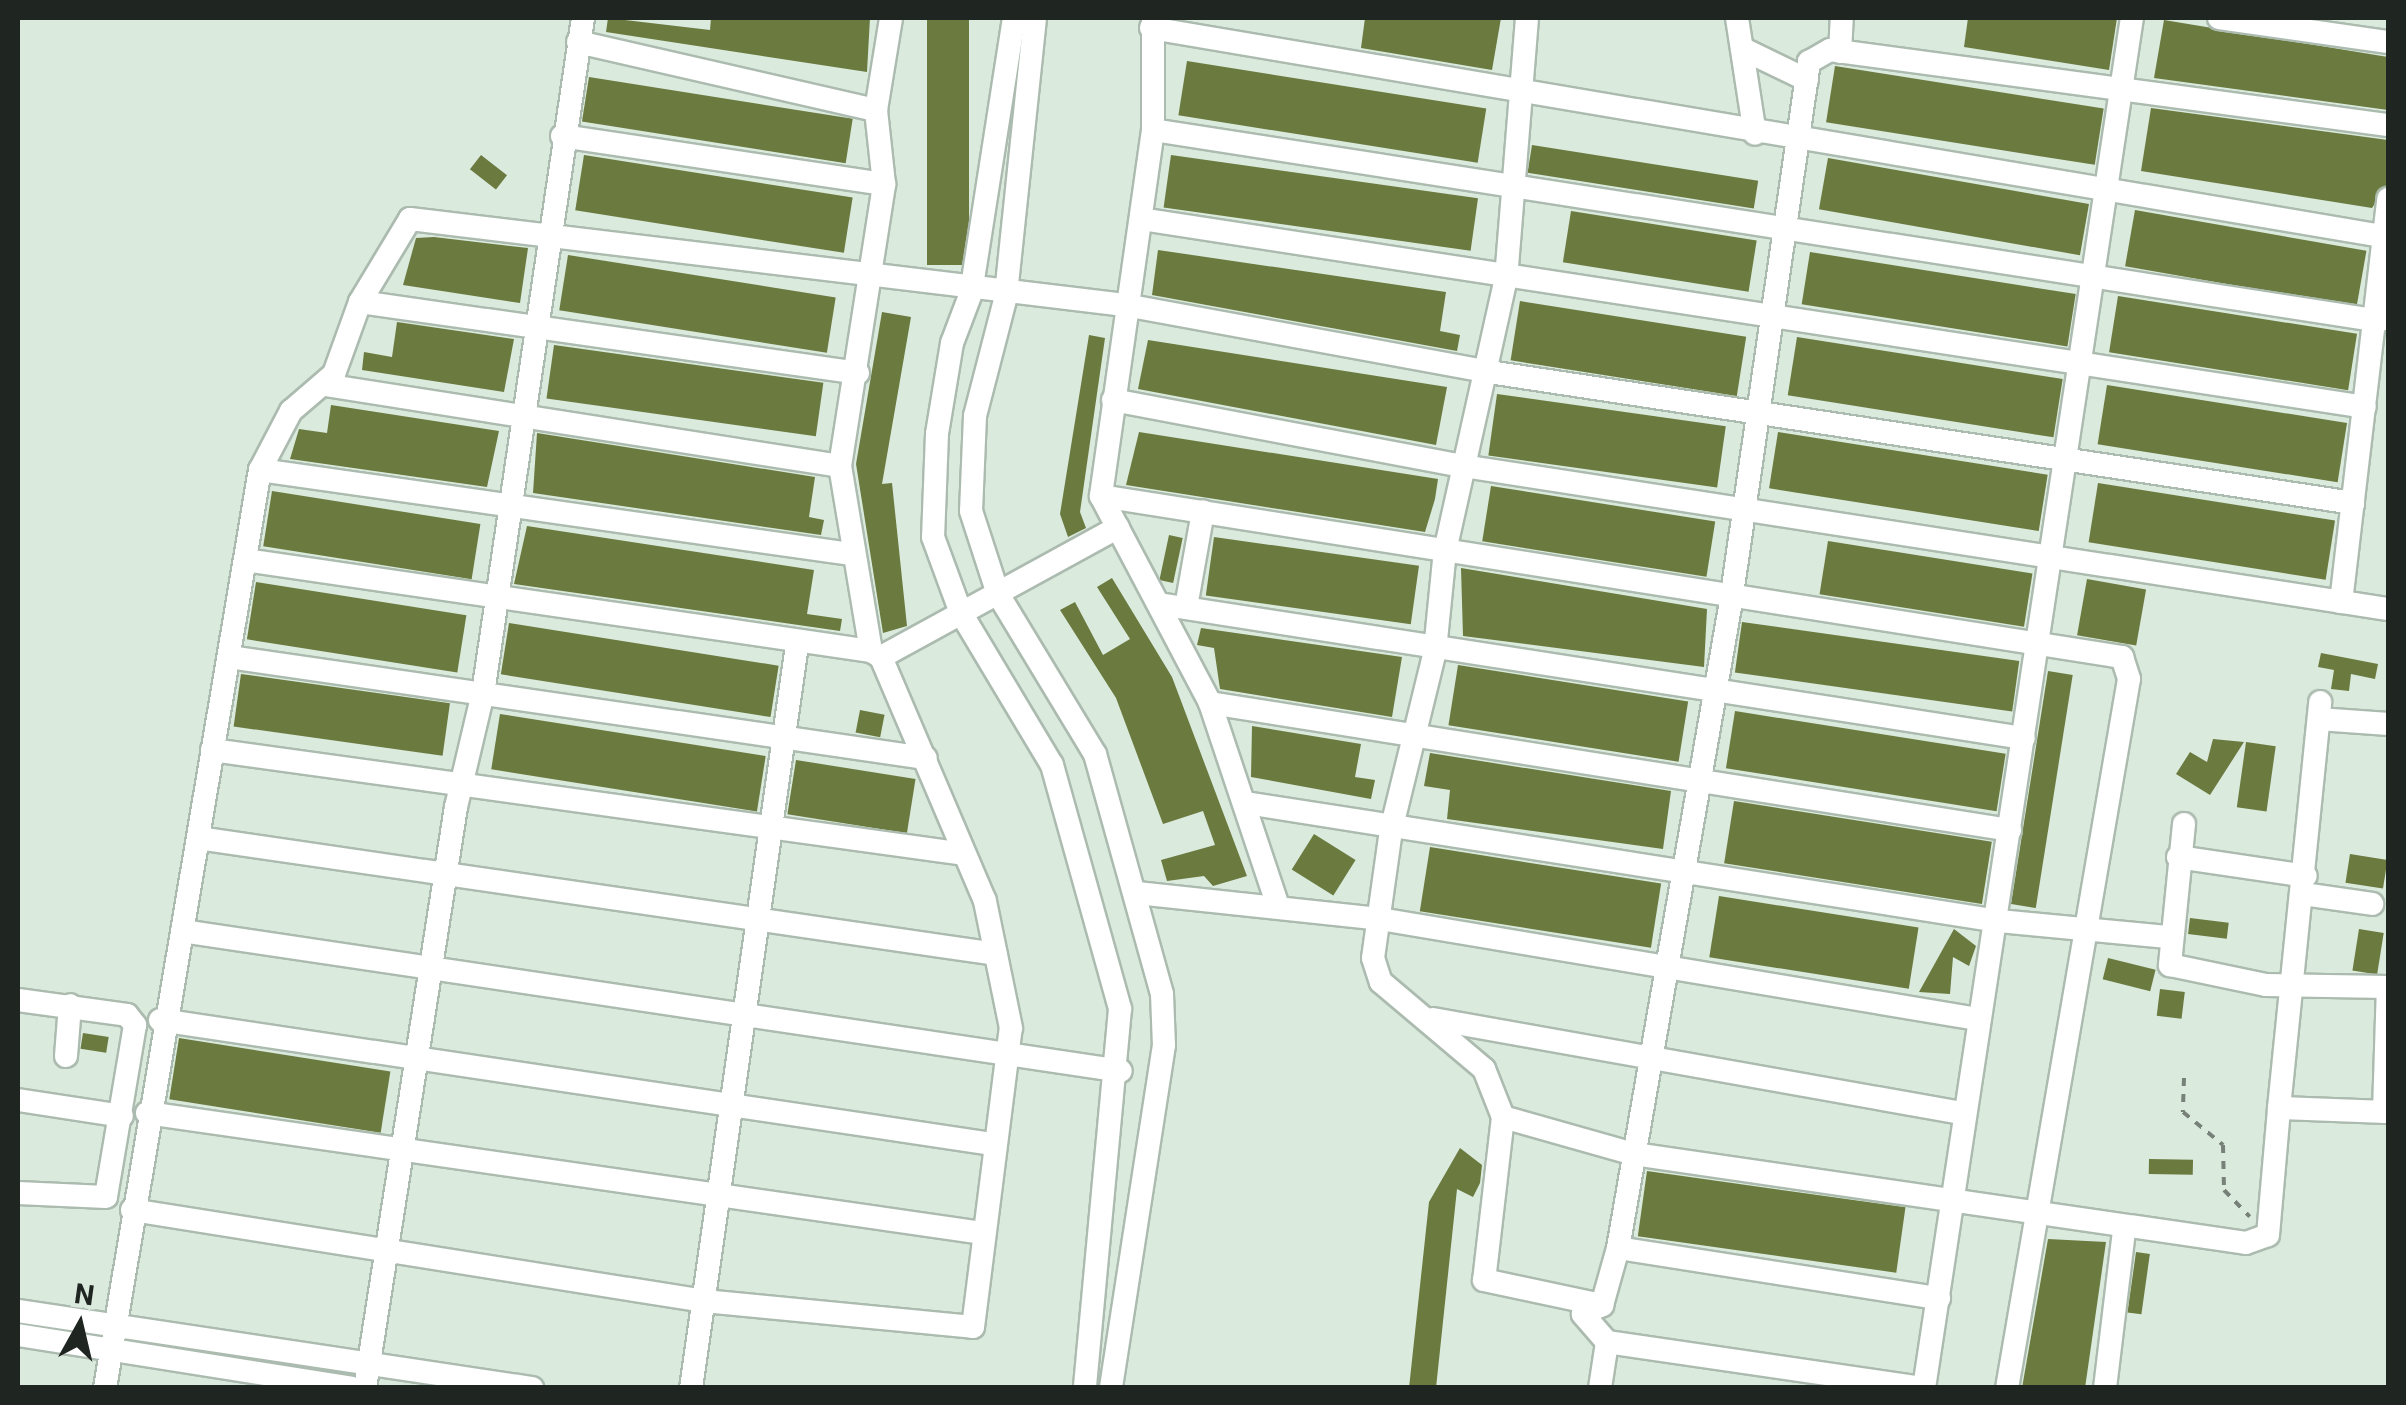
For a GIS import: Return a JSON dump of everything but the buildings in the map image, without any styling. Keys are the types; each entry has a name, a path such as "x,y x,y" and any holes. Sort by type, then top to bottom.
{"street":[{"path":"365,1388 402,1146 420,1060 461,782 484,694 492,599 525,414 562,136 583,18"},
{"path":"132,1210 704,1301 969,1332 993,1144 1012,1053 996,954 964,854 926,758 876,654 850,554 840,466 858,373 884,184 876,110 891,18"},
{"path":"1014,18 971,294 952,342 937,434 933,537 961,614 1052,765 1120,1009 1121,1071 1084,1388"},
{"path":"1036,18 1006,296 975,416 971,511 998,594 1095,754 1137,894 1164,1046 1111,1388"},
{"path":"1526,18 1506,278 1489,372 1445,550 1435,651 1419,736 1391,830 1374,970 1484,1069 1503,1117 1484,1280 1602,1305"},
{"path":"1737,18 1755,134"},
{"path":"1840,52 1842,18"},
{"path":"2132,18 2116,94 2112,186 2091,276 2080,365 2046,555 1999,922 1961,1113 1939,1298 1923,1388 1607,1342 1583,1314 1602,1305 1618,1248 1662,964 1731,601 1807,80 1818,52 1840,52 2116,94 2388,125"},
{"path":"2220,18 2388,42"},
{"path":"1278,906 1210,702 1101,496 1124,305 1154,130 1152,23 1519,94 1797,141 2112,186 2385,237"},
{"path":"578,42 876,110"},
{"path":"1743,49 1807,80"},
{"path":"1154,130 1514,190 2379,321"},
{"path":"562,136 884,184"},
{"path":"2341,602 2379,321 2388,198"},
{"path":"105,1388 160,1020 182,931 260,470 291,410 324,385 360,302 410,219 549,232 971,294 1124,305 1489,372 1759,416 2353,502"},
{"path":"1141,219 1769,320 2365,406"},
{"path":"360,302 858,373"},
{"path":"324,385 840,466"},
{"path":"1113,400 1463,466 2388,609"},
{"path":"260,470 850,554"},
{"path":"1101,496 1445,550 1731,601 2122,657 2130,666 2088,928 2033,1215 2007,1388"},
{"path":"1186,608 1203,512"},
{"path":"246,560 797,646 876,654 961,614 1118,528"},
{"path":"1159,604 1435,651 2024,738"},
{"path":"691,1388 797,646"},
{"path":"229,657 926,758"},
{"path":"1210,702 2010,830"},
{"path":"1503,1117 1634,1154 2124,1230 2246,1243 2268,1235 2287,985 2304,885 2320,711 2388,724"},
{"path":"212,750 461,782 769,831 964,854"},
{"path":"1246,803 1391,830 1999,922 2167,937"},
{"path":"2184,824 2166,957 2179,971 2287,985 2388,987 2386,1112 2279,1108"},
{"path":"198,838 446,871 996,954"},
{"path":"2178,857 2372,904"},
{"path":"1137,894 1380,919 1977,1019"},
{"path":"182,931 1121,1071"},
{"path":"18,1000 126,1015 135,1025 106,1198 18,1193"},
{"path":"66,1056 70,1005"},
{"path":"1427,1018 1646,1061 1961,1113"},
{"path":"160,1020 732,1110 993,1144"},
{"path":"18,1100 122,1116"},
{"path":"147,1113 402,1146 719,1197 983,1233"},
{"path":"2104,1388 2124,1230"},
{"path":"1618,1248 1939,1298"},
{"path":"18,1311 113,1338 350,1388"},
{"path":"18,1335 113,1338 369,1362 532,1388"},
{"path":"1600,1388 1607,1342"}],"path":[{"path":"2184,1078 2183,1112 2222,1145 2224,1190 2240,1210 2269,1222"}]}
